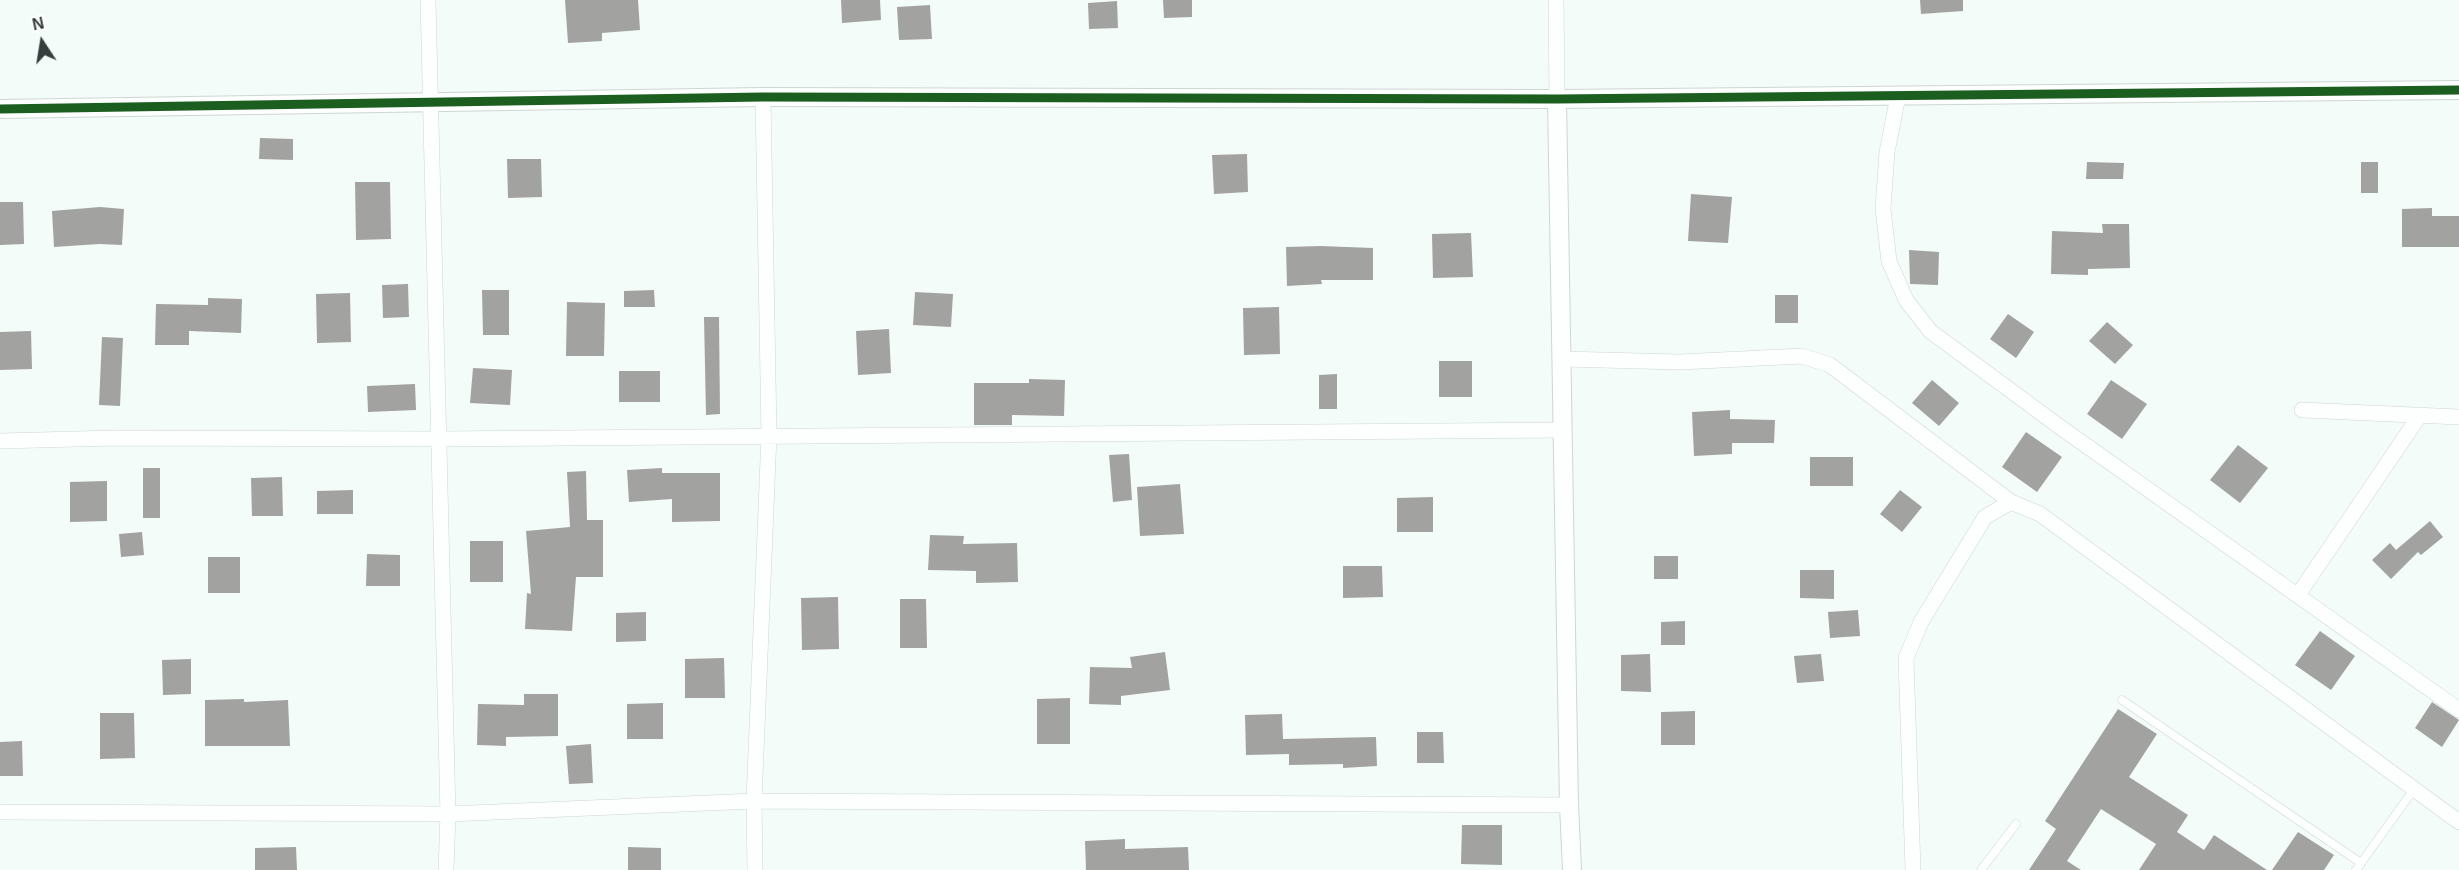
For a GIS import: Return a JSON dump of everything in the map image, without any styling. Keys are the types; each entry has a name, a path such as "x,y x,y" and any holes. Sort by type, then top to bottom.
{"street":[{"path":"428,0 448,814 447,870"},
{"path":"1556,0 1569,805 1572,870"},
{"path":"0,109 763,98 1557,99 2459,90"},
{"path":"1898,96 1887,152 1883,209 1889,261 1906,300 1930,332 2459,710"},
{"path":"755,870 754,801 769,435 763,98"},
{"path":"1562,359 1680,362 1802,356 1830,365 2011,502 2040,514 2459,822"},
{"path":"2302,410 2459,417"},
{"path":"2298,596 2420,415"},
{"path":"0,441 115,438 439,439 1564,430"},
{"path":"1912,870 1906,658 1921,622 1985,517 2011,502"},
{"path":"0,812 448,814 754,801 1569,805"}],"lane":[{"path":"2122,700 2359,867 2414,789"},
{"path":"1982,870 2016,824"}],"building":[{"path":"565,0 638,0 640,30 602,33 602,41 568,43"},
{"path":"841,0 880,0 881,20 842,23"},
{"path":"1163,0 1192,0 1192,17 1164,18"},
{"path":"1920,0 1963,0 1963,11 1921,14"},
{"path":"1117,1 1118,28 1089,29 1088,3"},
{"path":"930,5 932,39 899,40 897,7"},
{"path":"260,138 293,139 293,160 259,159"},
{"path":"1247,154 1248,192 1214,194 1212,155"},
{"path":"507,159 541,159 542,197 508,198"},
{"path":"2087,162 2124,163 2123,179 2086,179"},
{"path":"2361,162 2378,162 2378,193 2361,193"},
{"path":"355,182 390,182 391,239 356,240"},
{"path":"1691,194 1732,197 1728,243 1688,241"},
{"path":"0,202 23,202 24,244 0,245"},
{"path":"100,207 124,209 122,245 54,247 52,211"},
{"path":"2432,208 2432,216 2459,216 2459,247 2402,247 2402,209"},
{"path":"2102,224 2129,224 2130,268 2088,269 2088,275 2051,274 2052,231 2103,233"},
{"path":"1471,233 1473,277 1433,278 1432,234"},
{"path":"1286,247 1373,248 1373,280 1321,280 1322,284 1287,286"},
{"path":"1909,250 1939,252 1938,285 1910,284"},
{"path":"408,284 409,317 383,318 382,285"},
{"path":"482,290 509,290 509,335 483,335"},
{"path":"654,290 655,307 624,307 624,291"},
{"path":"915,292 953,294 951,327 913,325"},
{"path":"350,293 351,342 317,343 316,294"},
{"path":"1775,295 1798,295 1798,323 1775,323"},
{"path":"208,298 242,299 241,333 189,331 189,345 155,345 156,304 208,305"},
{"path":"567,302 605,303 604,356 566,356"},
{"path":"1279,307 1280,354 1244,355 1243,308"},
{"path":"2008,314 2034,332 2016,358 1990,339"},
{"path":"704,317 719,317 720,414 706,415"},
{"path":"2107,322 2133,345 2115,364 2089,341"},
{"path":"889,329 891,373 858,375 856,331"},
{"path":"31,331 32,369 0,370 0,332"},
{"path":"102,337 123,338 120,406 99,405"},
{"path":"1439,361 1472,361 1472,397 1439,397"},
{"path":"473,368 512,370 510,405 470,403"},
{"path":"619,371 660,371 660,402 619,402"},
{"path":"1337,374 1337,409 1319,409 1319,375"},
{"path":"1029,379 1065,380 1064,416 1012,415 1012,425 974,425 974,383 1029,383"},
{"path":"1932,380 1959,403 1939,426 1912,403"},
{"path":"2111,380 2147,404 2122,439 2087,414"},
{"path":"415,384 416,410 368,412 367,386"},
{"path":"1730,410 1730,419 1775,420 1774,443 1732,443 1732,454 1694,456 1692,412"},
{"path":"2026,432 2062,457 2037,492 2002,467"},
{"path":"2238,445 2268,468 2240,503 2210,480"},
{"path":"1129,454 1132,500 1113,502 1109,455"},
{"path":"1810,457 1853,457 1853,486 1810,486"},
{"path":"143,468 160,468 160,518 143,518"},
{"path":"662,468 662,473 720,473 720,521 672,522 672,499 629,502 627,470"},
{"path":"586,471 587,520 603,520 603,577 576,577 572,631 525,629 527,593 531,594 526,531 570,527 567,472"},
{"path":"282,477 283,516 252,516 251,478"},
{"path":"107,481 107,521 70,522 70,482"},
{"path":"1180,484 1184,534 1140,536 1137,487"},
{"path":"353,490 353,514 317,514 317,491"},
{"path":"1900,490 1922,507 1902,532 1880,514"},
{"path":"1433,497 1433,532 1397,532 1397,498"},
{"path":"2430,521 2443,537 2421,555 2418,552 2391,579 2372,560 2390,543 2396,550"},
{"path":"142,532 144,555 121,557 119,534"},
{"path":"930,535 964,536 963,544 1017,543 1018,582 976,583 976,571 928,570"},
{"path":"470,541 503,541 503,582 470,582"},
{"path":"367,554 400,555 400,586 366,586"},
{"path":"1654,556 1678,556 1678,579 1654,579"},
{"path":"208,557 240,557 240,593 208,593"},
{"path":"1343,566 1382,566 1383,597 1343,598"},
{"path":"1800,570 1834,570 1834,599 1800,598"},
{"path":"838,597 839,649 802,650 801,598"},
{"path":"900,599 926,599 927,648 900,648"},
{"path":"1858,610 1860,636 1830,638 1828,612"},
{"path":"646,612 646,641 616,642 616,613"},
{"path":"1685,621 1685,645 1661,645 1661,622"},
{"path":"2320,631 2355,656 2331,690 2295,665"},
{"path":"1165,652 1170,690 1121,696 1121,705 1089,704 1090,667 1132,668 1130,657"},
{"path":"1650,654 1651,692 1621,691 1621,655"},
{"path":"1821,654 1824,681 1797,683 1794,656"},
{"path":"724,658 725,698 685,698 685,659"},
{"path":"191,659 191,694 163,695 162,660"},
{"path":"524,694 558,694 558,736 506,737 506,746 477,745 478,704 524,705"},
{"path":"1070,698 1070,744 1037,744 1037,699"},
{"path":"244,699 244,702 288,700 290,746 205,746 205,700"},
{"path":"2432,702 2459,720 2442,747 2415,728"},
{"path":"663,703 663,739 627,739 627,704"},
{"path":"2118,709 2157,734 2129,777 2188,815 2177,832 2204,850 2214,835 2267,870 2139,870 2156,844 2101,809 2067,861 2081,870 2029,870 2056,829 2045,821"},
{"path":"1695,711 1695,745 1661,745 1661,712"},
{"path":"100,713 134,713 135,758 100,759"},
{"path":"1282,714 1283,739 1376,737 1377,766 1343,768 1343,764 1289,765 1289,754 1246,755 1245,715"},
{"path":"1417,732 1443,732 1444,763 1417,763"},
{"path":"22,741 23,776 0,776 0,742"},
{"path":"591,744 593,783 569,784 566,746"},
{"path":"1462,825 1502,825 1502,865 1461,864"},
{"path":"2298,832 2334,855 2324,870 2272,870"},
{"path":"1125,839 1125,849 1188,847 1189,870 1086,870 1085,841"},
{"path":"296,847 297,870 255,870 255,848"},
{"path":"628,847 661,848 661,870 628,870"}],"cycle path":[{"path":"0,109 763,97 1557,99 2459,90"}]}
